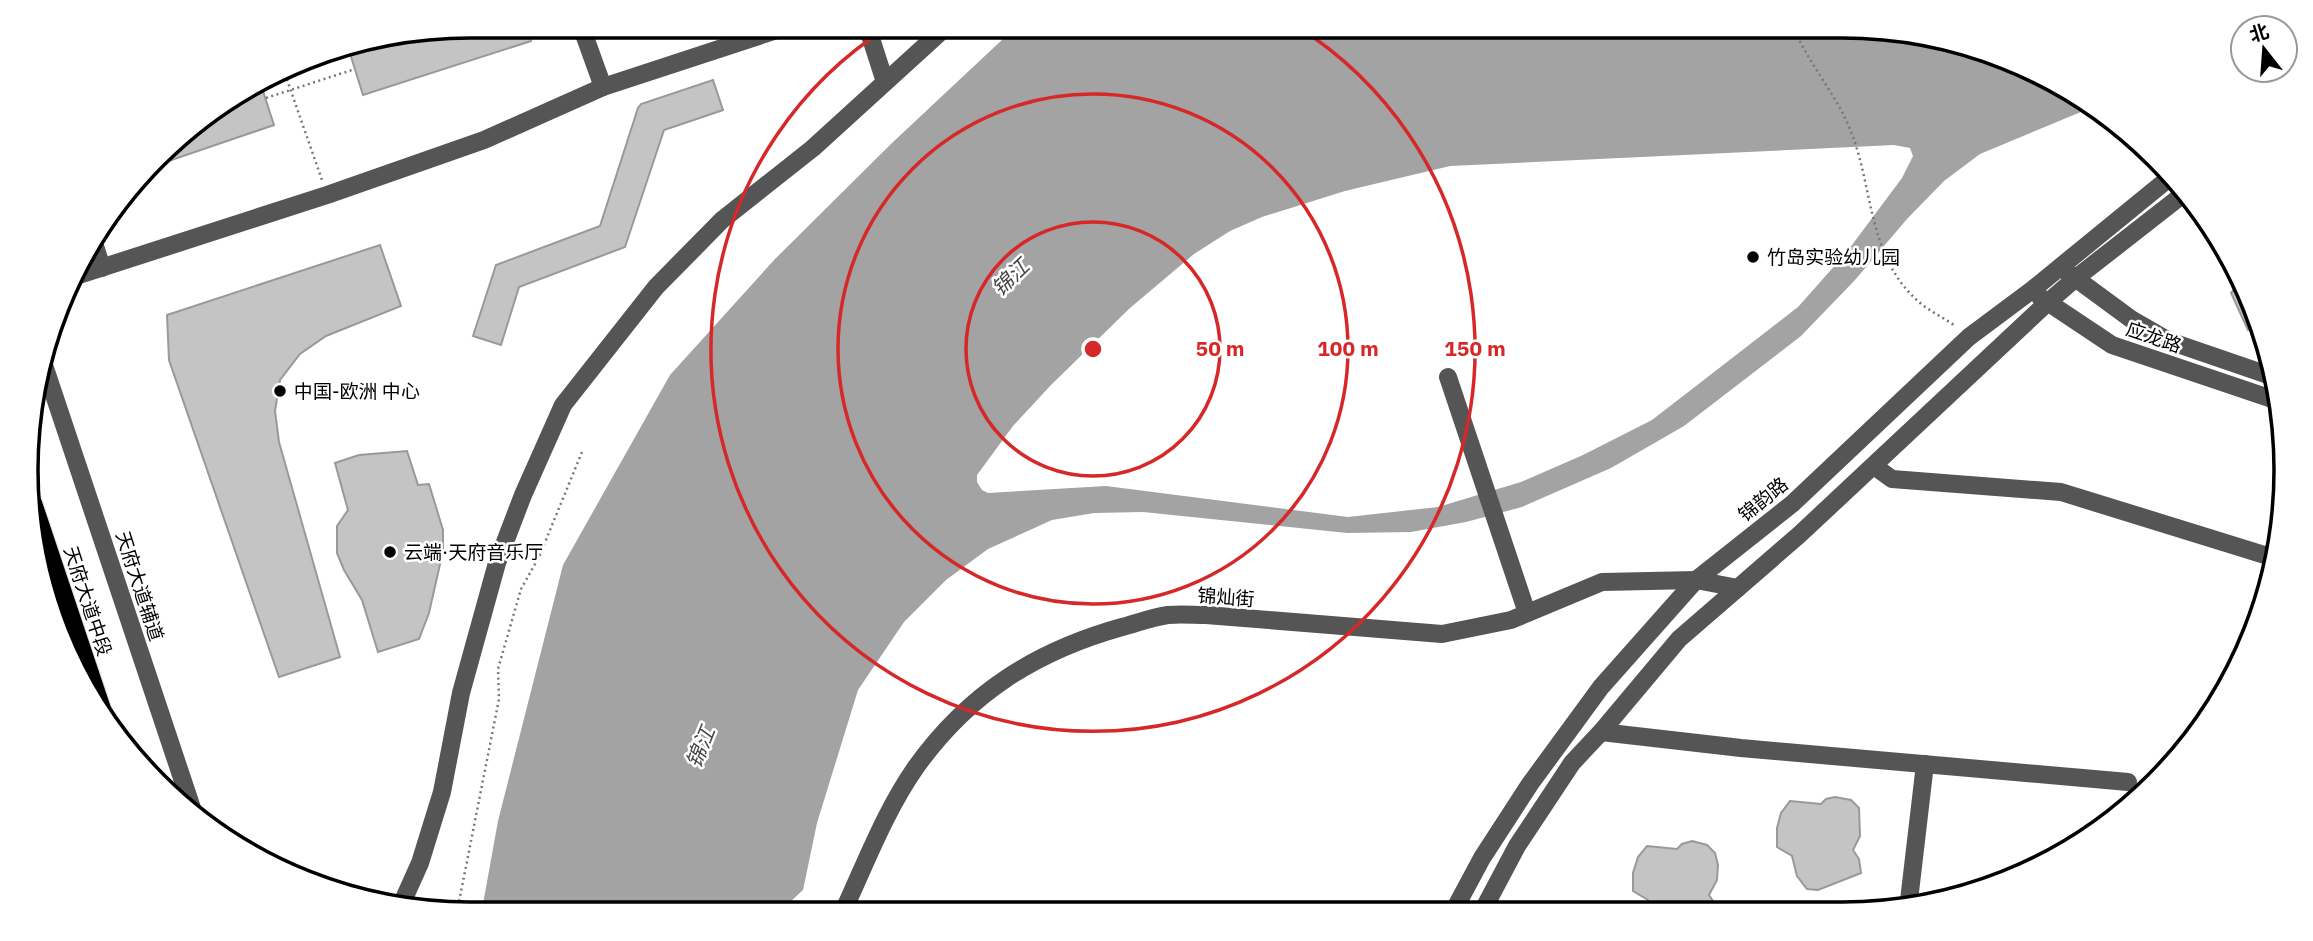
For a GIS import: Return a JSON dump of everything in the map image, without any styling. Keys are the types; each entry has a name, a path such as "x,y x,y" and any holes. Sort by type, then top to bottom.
{"main road":[{"name":"天府大道中段","path":"43,533 92,678"}],"street":[{"path":"585,38 603,87"},
{"path":"86,273 327,195 484,139 603,87 752,38"},
{"path":"871,38 885,82"},
{"path":"404,897 420,863 442,792 461,692 497,563 523,495 563,405 656,287 712,230 813,148 934,38"},
{"name":"锦韵路","path":"1458,902 1482,859 1530,784 1601,687 1696,580 1792,504 1969,337 2032,290 2164,182"},
{"path":"1487,902 1517,846 1572,763 1679,639 1874,466 2047,303 2177,199"},
{"path":"97,252 102,268"},
{"name":"应龙路","path":"2059,266 2131,319 2169,341 2263,373"},
{"name":"应龙路","path":"2032,290 2047,303 2112,345 2268,398"},
{"path":"1448,377 1527,613"},
{"name":"天府大道辅道","path":"48,379 173,780"},
{"path":"1874,466 1892,479 2061,492 2266,555"},
{"name":"锦灿街","path":"848,902 893,806 916,767 953,722 1006,677 1047,653 1099,634 1167,615 1206,615 1442,634 1511,620 1602,582 1696,580 1738,587"},
{"path":"1601,732 1741,748 2128,782"},
{"path":"1909,897 1925,764"}],"path":[{"path":"1800,38 1848,122 1868,189 1877,237 1892,270 1919,302 1945,319"},
{"path":"265,99 355,69"},
{"path":"287,79 327,195"},
{"path":"459,902 499,699 498,669 521,589 539,557 582,452"}],"water":[{"name":"锦江","path":"1004,38 1871,39 1927,47 1981,61 2034,83 2083,111 1980,154 1944,181 1801,336 1684,426 1611,468 1522,507 1466,522 1411,532 1347,533 1143,512 1094,513 1052,520 988,549 946,580 904,622 858,690 817,823 803,890 790,902 483,902 498,821 563,565 670,375 775,259 892,143","holes":["1894,145 1910,148 1913,156 1902,178 1846,253 1798,307 1652,420 1583,455 1521,482 1438,507 1348,517 1106,486 988,493 982,490 977,482 977,475 1013,426 1130,308 1194,254 1230,231 1262,217 1345,191 1450,166"]}],"building":[{"path":"530,38 531,41 363,95 351,55 442,39"},
{"path":"713,80 723,110 664,130 625,247 519,287 501,345 473,336 496,265 600,226 641,104"},
{"path":"263,91 274,125 170,161 230,111"},
{"path":"380,245 401,306 326,336 300,354 280,380 275,411 279,442 340,657 279,677 169,360 167,315"},
{"path":"2235,289 2251,329 2248,330 2231,293"},
{"name":"云端·天府音乐厅","path":"407,451 418,485 429,484 443,530 443,551 429,613 419,639 378,652 362,600 337,553 337,526 348,510 335,463 359,455"},
{"path":"1835,797 1851,800 1859,808 1860,836 1853,850 1859,859 1861,873 1818,890 1807,889 1797,876 1792,856 1777,847 1777,828 1781,813 1790,801 1821,804 1826,799"},
{"path":"1692,841 1707,845 1715,853 1718,865 1717,880 1709,895 1714,902 1648,902 1633,891 1633,873 1638,857 1647,846 1677,849"}],"place":[{"name":"竹岛实验幼儿园","path":"1753,257"},
{"name":"中国-欧洲 中心","path":"280,391"},
{"name":"云端·天府音乐厅","path":"390,552"}]}
